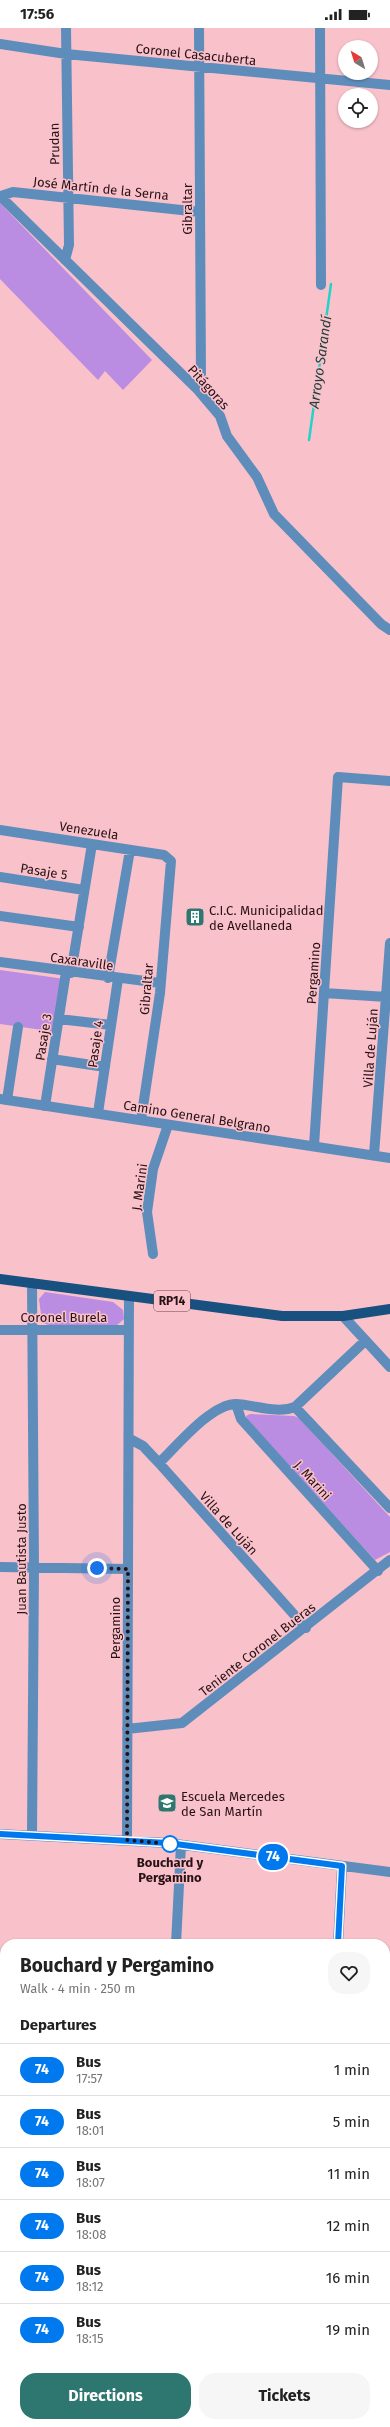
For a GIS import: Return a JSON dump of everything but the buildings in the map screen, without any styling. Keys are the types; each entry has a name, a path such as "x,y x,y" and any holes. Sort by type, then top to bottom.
{"main road":[{"name":"RP14","path":"0,1279 282,1316 344,1316 390,1309"}],"street":[{"name":"Prudan","path":"65,260 69,245 66,28"},
{"name":"Gibraltar","path":"198,390 200,379 199,28"},
{"path":"320,28 321,285"},
{"name":"Coronel Casacuberta","path":"0,44 66,54 199,68 390,85"},
{"name":"José Martín de la Serna","path":"0,196 13,192 200,212"},
{"name":"Pitágoras","path":"0,196 198,390 216,410 227,436 257,477 277,517 381,624 390,630"},
{"name":"Pergamino","path":"314,1146 338,777 390,781"},
{"name":"Venezuela","path":"0,830 164,855 171,860"},
{"name":"Pasaje 3","path":"45,1106 59,1019 79,927 92,844"},
{"name":"Pasaje 4","path":"98,1113 111,1025 113,978 130,850"},
{"name":"Gibraltar","path":"141,1120 160,983 171,860"},
{"name":"Pasaje 5","path":"0,878 84,890"},
{"path":"0,916 79,927"},
{"name":"Villa de Luján","path":"374,1155 388,1003 390,943"},
{"name":"Caxaraville","path":"0,962 160,983"},
{"path":"324,993 388,1003"},
{"path":"59,1019 111,1025"},
{"path":"3,1100 18,1027"},
{"path":"52,1059 105,1066"},
{"name":"Camino General Belgrano","path":"3,1100 98,1113 390,1158"},
{"name":"J. Marini","path":"153,1254 147,1212 153,1169 168,1125"},
{"name":"Juan Bautista Justo","path":"32,1283 34,1329 32,1835"},
{"name":"Pergamino","path":"127,1840 130,1439 128,1330 130,1296"},
{"path":"344,1316 390,1367"},
{"name":"Coronel Burela","path":"0,1330 128,1330"},
{"path":"159,1463 215,1410 236,1404 280,1409 295,1407 365,1341"},
{"name":"J. Marini","path":"236,1404 241,1419 378,1570"},
{"path":"295,1407 390,1508"},
{"name":"Villa de Luján","path":"130,1439 143,1446 159,1463 306,1628"},
{"name":"Teniente Coronel Bueras","path":"127,1729 182,1723 306,1628 390,1560"},
{"path":"0,1567 128,1569"},
{"path":"0,1834 127,1840 181,1845 390,1872"},
{"path":"176,1939 181,1845"},
{"path":"338,1939 342,1866"}],"shaded area":[{"path":"0,203 152,360 123,390 105,371 98,380 0,279"},
{"path":"0,970 65,979 57,1032 0,1024"},
{"path":"45,1292 113,1302 123,1310 124,1319 117,1325 48,1325 42,1322 39,1299"},
{"path":"250,1414 294,1416 299,1418 390,1517 390,1552 375,1560 247,1419 246,1416"}],"waterway":[{"name":"Arroyo Sarandí","path":"309,440 331,284"}],"bus line":[{"name":"74","path":"0,1834 168,1843 342,1866 338,1939"}],"place":[{"name":"C.I.C. Municipalidad de Avellaneda","path":"195,917"},
{"name":"Escuela Mercedes de San Martín","path":"167,1803"},
{"name":"Bouchard y Pergamino","path":"170,1844"}],"route":[{"path":"97,1568 128,1569 127,1840 170,1844"}]}
